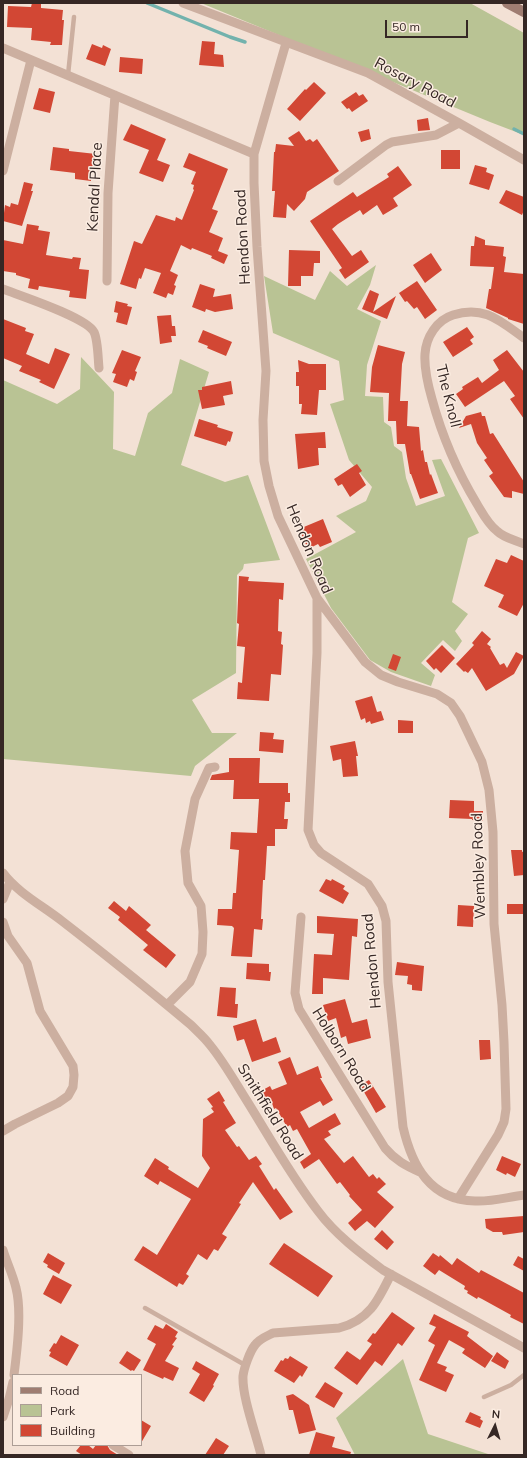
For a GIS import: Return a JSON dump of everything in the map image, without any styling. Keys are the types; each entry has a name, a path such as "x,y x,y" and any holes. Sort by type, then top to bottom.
{"main road":[{"path":"507,3 524,12"}],"street":[{"name":"Rosary Road","path":"183,3 368,73 459,122 524,160"},
{"path":"3,48 254,154 286,43"},
{"path":"3,171 31,60"},
{"name":"Kendal Place","path":"107,281 108,193 115,95"},
{"path":"338,181 392,142 436,135 459,122"},
{"name":"Hendon Road","path":"254,154 257,247 266,371 263,420 264,461 278,516 317,598 308,830 314,845 321,853 368,884 382,906 386,921 388,982 403,1127 407,1145 420,1172 435,1188 446,1195 458,1199 476,1201 524,1195"},
{"path":"3,289 76,318 89,326 95,334 99,368"},
{"name":"The Knoll","path":"524,338 500,320 476,312 463,312 447,316 436,326 430,336 425,354 428,382 439,422 464,483 490,525 506,537 524,544"},
{"name":"Wembley Road","path":"317,598 365,662 381,674 398,682 437,694 451,703 460,716 482,762 489,790 493,832 494,924 504,1034 506,1109 504,1122 498,1135 458,1199"},
{"path":"167,1005 190,982 202,954 203,932 200,906 188,883 185,851 195,799 209,768 215,767"},
{"name":"Smithfield Road","path":"3,873 10,882 52,913 167,1005 191,1025 210,1045 318,1212 346,1240 369,1260 390,1274 524,1348"},
{"path":"3,899 10,882"},
{"name":"Holborn Road","path":"301,917 296,993 299,1009 385,1148 406,1166 420,1172"},
{"path":"3,922 8,936 27,963 40,1011 73,1066 74,1075 73,1087 68,1096 58,1103 3,1132"},
{"path":"3,1250 16,1288 18,1299 19,1312 14,1374"},
{"path":"261,1455 245,1395 243,1376 255,1344 273,1333 339,1328 359,1320 367,1314 376,1303 390,1274"},
{"path":"3,1417 12,1386"},
{"path":"115,1446 129,1455"}],"lane":[{"path":"68,75 74,17"},
{"path":"145,1308 246,1366"},
{"path":"484,1397 511,1385 524,1375"}],"green space":[{"path":"201,3 470,3 524,33 524,135 490,122"},
{"path":"376,265 370,285 357,309 381,321 367,365 365,396 383,397 384,422 391,427 394,446 402,452 406,478 416,506 445,496 432,460 441,459 479,533 468,538 452,602 468,614 455,631 462,641 455,651 443,640 421,663 435,675 431,686 391,672 370,660 331,608 306,559 356,532 336,516 366,501 372,487 349,460 330,404 344,400 339,361 273,333 264,276 315,300 330,271 347,286"},
{"path":"81,357 114,392 113,449 135,456 148,413 172,393 180,359 209,372 181,465 225,482 248,475 280,560 244,564 243,569 237,575 236,673 192,700 212,733 237,733 195,766 191,776 3,759 3,380 57,404 80,389"},
{"path":"403,1359 428,1434 491,1455 355,1455 336,1418"}],"building":[{"path":"32,3 41,3 41,8 63,10 62,20 64,20 62,45 50,45 51,42 31,40 32,28 7,27 8,6 31,7"},
{"path":"202,41 215,42 214,54 223,55 224,67 199,65"},
{"path":"92,44 102,48 103,45 111,49 105,66 86,59"},
{"path":"120,57 143,59 142,74 119,72"},
{"path":"314,82 326,93 300,121 287,109 305,89 306,90"},
{"path":"39,88 55,92 50,113 33,109"},
{"path":"356,92 359,96 363,94 368,101 352,112 341,102"},
{"path":"428,118 430,130 418,131 417,120"},
{"path":"131,124 166,139 157,160 170,165 163,182 139,173 149,150 123,140"},
{"path":"369,129 371,139 361,142 358,132"},
{"path":"299,131 306,141 310,139 313,142 317,139 339,171 307,192 305,199 294,211 287,204 286,218 273,217 275,191 272,191 274,152 276,144 294,146 288,138"},
{"path":"53,147 69,149 69,151 96,154 95,167 92,166 91,181 75,179 75,173 50,170"},
{"path":"441,150 460,150 460,169 441,169"},
{"path":"189,153 228,169 212,209 218,211 209,232 223,238 218,251 228,255 224,264 211,258 212,256 192,248 191,250 181,245 170,271 178,275 174,285 176,286 173,295 168,293 166,298 153,293 161,273 145,268 141,279 139,278 136,289 120,284 134,241 142,244 156,215 175,221 176,217 182,220 194,190 194,185 191,184 196,172 183,167"},
{"path":"475,165 487,168 486,172 494,175 489,190 469,184"},
{"path":"398,166 412,185 393,198 398,206 383,215 377,205 363,215 360,210 332,229 352,256 361,250 369,262 345,279 339,270 342,268 310,221 353,192 357,197 389,177 387,174"},
{"path":"24,182 33,184 31,191 33,191 22,226 3,221 5,205 10,207 11,203 18,205"},
{"path":"506,190 524,197 524,210 522,215 499,203"},
{"path":"27,224 39,226 38,230 50,232 46,255 72,259 73,257 81,258 79,269 89,270 86,299 69,297 70,291 39,286 38,290 28,288 30,279 16,275 16,273 3,271 3,240 23,244"},
{"path":"475,236 485,240 485,245 504,247 503,256 506,257 504,272 524,274 524,324 508,319 486,308 489,289 491,289 494,267 470,266 471,246 474,246"},
{"path":"289,250 320,251 320,263 314,263 313,276 301,276 301,286 288,286"},
{"path":"431,253 442,270 425,283 413,265"},
{"path":"417,281 437,310 425,319 417,307 414,309 407,301 405,302 399,293"},
{"path":"200,284 215,289 213,297 231,294 233,309 215,312 206,309 205,312 192,307"},
{"path":"370,290 379,294 373,312 396,296 387,319 362,309"},
{"path":"116,301 128,304 127,306 132,307 127,325 116,322 118,313 114,312"},
{"path":"171,315 172,326 175,326 176,336 171,336 172,342 160,344 157,316"},
{"path":"3,319 26,328 25,331 34,334 26,354 49,364 55,348 70,354 54,389 39,382 41,380 19,371 22,366 3,358"},
{"path":"467,327 474,337 470,340 473,344 453,357 443,342"},
{"path":"203,330 232,342 226,356 207,348 208,346 198,342"},
{"path":"378,345 405,352 402,364 400,401 408,401 407,426 419,427 421,451 423,450 425,462 427,462 430,475 431,474 438,493 420,499 410,474 405,444 397,444 396,421 388,421 389,393 370,392 372,367"},
{"path":"122,350 141,357 135,371 137,372 134,381 130,379 127,387 113,382 116,374 112,373"},
{"path":"507,350 524,372 524,419 510,399 515,396 504,381 465,407 456,394 463,389 462,387 478,377 482,383 499,370 493,360"},
{"path":"298,360 309,364 326,364 326,390 319,390 317,415 301,414 302,404 299,404 299,386 296,386 296,372 299,372"},
{"path":"231,381 233,394 223,396 225,405 202,409 198,390 202,390 202,387"},
{"path":"481,412 482,416 485,416 490,434 493,433 524,482 524,494 512,491 512,498 504,497 489,476 493,473 484,460 487,458 477,443 471,424 459,428 466,416"},
{"path":"199,419 233,432 230,442 228,441 226,446 194,436"},
{"path":"325,432 326,448 318,448 319,465 298,469 295,434"},
{"path":"357,464 362,471 359,473 366,485 350,497 342,484 338,486 334,479"},
{"path":"323,519 332,542 320,547 318,544 308,549 299,529"},
{"path":"511,555 524,561 524,603 517,616 498,607 504,595 484,586 496,559 507,563"},
{"path":"239,576 249,577 248,581 284,583 283,600 279,599 278,631 282,632 281,644 283,645 281,675 271,674 269,701 237,699 238,682 242,683 245,647 237,646 239,624 237,623"},
{"path":"482,631 491,639 487,644 491,647 490,648 500,665 504,663 507,668 516,652 524,656 514,674 486,691 472,668 468,673 465,671 464,672 456,664 474,645 472,643"},
{"path":"442,645 455,658 441,673 436,668 434,670 426,661"},
{"path":"393,654 401,657 396,671 388,668"},
{"path":"372,696 377,712 381,711 384,720 371,724 370,721 366,723 365,718 361,720 355,701"},
{"path":"398,720 413,721 413,733 398,733"},
{"path":"260,732 274,733 273,739 284,740 283,753 259,751"},
{"path":"355,741 358,756 356,756 358,776 343,777 341,759 333,761 330,746"},
{"path":"229,758 260,758 259,783 288,783 288,793 290,793 290,802 285,802 284,819 288,819 287,829 275,829 275,846 267,846 265,880 263,880 261,919 263,919 262,930 254,929 252,957 231,956 234,928 232,926 217,925 218,909 232,909 233,893 236,893 239,850 230,849 231,832 257,833 259,799 233,799 234,780 210,780 212,775 229,772"},
{"path":"450,800 474,801 474,811 483,811 483,821 449,818"},
{"path":"511,850 524,851 524,875 514,876"},
{"path":"326,879 331,881 332,879 345,886 343,889 349,893 343,904 319,891"},
{"path":"114,901 126,911 129,906 151,925 146,930 176,955 166,968 143,950 148,945 118,920 120,917 108,908"},
{"path":"507,904 524,904 524,914 507,914"},
{"path":"458,905 474,906 473,927 457,926"},
{"path":"317,916 358,919 357,937 352,936 349,980 323,978 323,994 312,994 314,954 332,955 334,934 317,933"},
{"path":"397,962 424,966 422,991 412,990 412,985 407,984 408,976 395,975"},
{"path":"247,963 269,964 269,972 271,972 270,981 246,979"},
{"path":"220,987 236,988 235,1004 238,1004 237,1018 217,1016"},
{"path":"345,999 352,1023 367,1019 371,1038 348,1044 346,1036 341,1038 336,1018 328,1021 323,1005"},
{"path":"256,1019 263,1042 276,1037 281,1052 252,1062 244,1039 237,1041 233,1026"},
{"path":"479,1040 490,1040 491,1059 480,1060"},
{"path":"290,1057 297,1075 318,1066 322,1078 320,1078 333,1100 323,1106 320,1101 300,1112 309,1128 335,1113 341,1124 328,1131 331,1135 324,1139 344,1163 353,1156 369,1177 373,1174 377,1179 379,1177 386,1184 377,1192 394,1207 375,1228 367,1221 355,1231 348,1223 362,1210 349,1196 350,1195 340,1182 337,1184 319,1159 304,1169 300,1162 311,1154 297,1129 293,1131 290,1125 287,1127 276,1108 274,1109 271,1100 264,1103 259,1092 270,1086 272,1090 287,1084 278,1062"},
{"path":"369,1080 386,1107 376,1113 360,1085"},
{"path":"219,1091 225,1101 223,1102 236,1123 225,1130 237,1147 239,1146 249,1160 256,1156 262,1164 259,1166 274,1190 276,1188 293,1212 280,1220 253,1182 239,1203 241,1204 222,1234 227,1237 218,1251 214,1249 207,1260 198,1254 186,1274 189,1276 183,1285 179,1283 177,1287 134,1260 143,1246 157,1255 191,1199 160,1181 158,1185 144,1176 155,1158 169,1167 168,1169 198,1188 210,1168 202,1156 203,1119 214,1112 211,1108 213,1107 207,1099"},
{"path":"502,1156 521,1164 515,1177 507,1173 506,1175 496,1170"},
{"path":"524,1216 524,1232 503,1235 502,1232 493,1232 486,1228 485,1219"},
{"path":"382,1230 394,1242 387,1250 374,1239"},
{"path":"284,1243 333,1276 318,1297 269,1264"},
{"path":"48,1253 65,1263 59,1274 47,1267 48,1265 43,1262"},
{"path":"433,1253 439,1257 440,1255 452,1265 457,1258 479,1273 481,1270 524,1293 524,1324 482,1299 478,1297 477,1299 467,1293 468,1291 464,1289 465,1286 439,1270 435,1275 423,1266"},
{"path":"518,1256 524,1259 524,1271 513,1265"},
{"path":"53,1275 72,1285 61,1304 43,1294"},
{"path":"392,1312 415,1328 402,1346 398,1343 382,1366 375,1361 357,1385 334,1368 347,1351 360,1360 372,1344 367,1341 373,1333 375,1334"},
{"path":"434,1314 469,1332 467,1336 493,1356 485,1368 462,1353 465,1349 449,1340 437,1363 447,1367 445,1371 454,1375 446,1392 419,1380 435,1345 428,1341 436,1327 429,1324"},
{"path":"166,1324 178,1332 175,1337 177,1338 172,1345 174,1346 165,1361 179,1368 173,1381 164,1377 163,1379 143,1370 156,1344 147,1339 155,1325 163,1329"},
{"path":"61,1335 79,1345 67,1366 49,1356 51,1352 49,1351 54,1343 56,1344"},
{"path":"127,1351 141,1360 134,1371 131,1371 119,1363"},
{"path":"497,1352 509,1361 505,1369 491,1361"},
{"path":"290,1356 308,1367 302,1377 300,1375 294,1383 274,1371 281,1360 283,1361 285,1358 288,1359"},
{"path":"196,1361 219,1374 213,1385 214,1386 204,1402 189,1393 200,1374 192,1369"},
{"path":"325,1382 343,1393 334,1408 315,1397"},
{"path":"293,1394 309,1405 316,1430 299,1434 293,1410 289,1410 286,1396"},
{"path":"470,1412 481,1417 480,1419 483,1421 480,1428 465,1422"},
{"path":"142,1421 151,1426 142,1441"},
{"path":"316,1432 335,1437 332,1447 351,1452 350,1455 309,1455"},
{"path":"216,1438 229,1446 223,1455 205,1455"},
{"path":"80,1446 89,1446 93,1449 95,1446 108,1446 110,1450 118,1455 82,1455 76,1451"}],"waterway":[{"path":"147,3 245,42"},
{"path":"514,129 524,134"}]}
